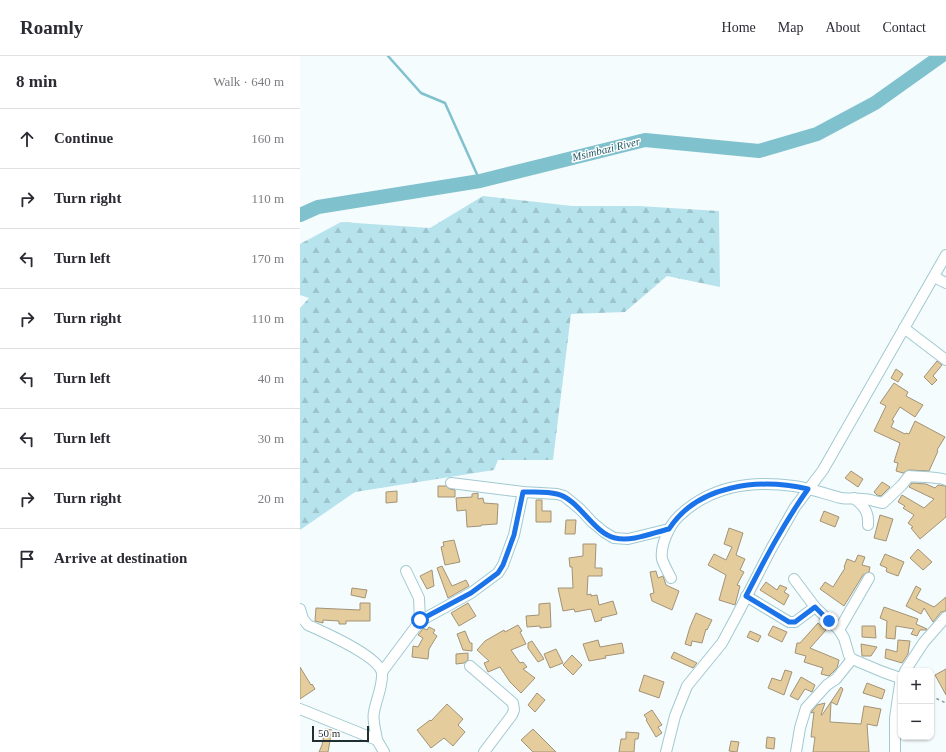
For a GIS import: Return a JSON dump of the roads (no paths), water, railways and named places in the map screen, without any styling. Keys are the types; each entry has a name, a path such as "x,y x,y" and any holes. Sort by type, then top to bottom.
{"street":[{"path":"666,752 675,716 687,686 722,643 795,507 823,470 946,255"},
{"path":"934,277 946,283"},
{"path":"904,328 946,360"},
{"path":"671,578 662,561 662,552 669,529 674,521 687,509 703,498 727,488 765,483 795,486 845,498 872,500 883,503 902,485 909,476 943,478 946,480"},
{"path":"451,483 564,496 580,509 592,522 614,538 628,539 669,529"},
{"path":"384,752 377,740 374,714 382,672 420,620 471,593 498,573 503,565 514,535 523,492"},
{"path":"854,498 862,504 866,511 868,516 868,525"},
{"path":"406,571 419,598 420,620"},
{"path":"839,630 869,578"},
{"path":"794,579 815,607 839,630 844,638 849,655 852,659 898,674"},
{"path":"746,596 789,622 795,622 815,607"},
{"path":"300,609 308,625 352,646 375,663 382,672"},
{"path":"907,668 924,642 946,617"},
{"path":"796,752 800,728 806,708 827,685 836,679 852,659"},
{"path":"470,666 513,704 514,710 484,752"},
{"path":"895,752 895,718 898,700"},
{"path":"300,709 377,740"}],"waterway":[{"path":"388,56 421,93 445,103 480,181"},
{"name":"Msimbazi River","path":"300,215 318,207 480,181 645,140 759,151 817,134 875,103 941,56"}]}
